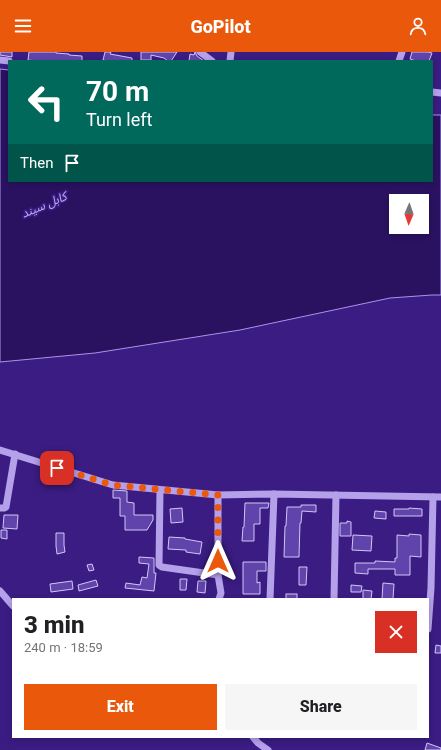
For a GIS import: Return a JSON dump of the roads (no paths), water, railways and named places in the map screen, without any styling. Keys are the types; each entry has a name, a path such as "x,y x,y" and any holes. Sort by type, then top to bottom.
{"street":[{"path":"200,52 211,60"},
{"path":"0,450 113,485 218,495 274,494 437,497 429,615"},
{"path":"0,508 6,507 14,454"},
{"path":"160,490 159,565 162,567 218,575"},
{"path":"270,598 274,494"},
{"path":"218,495 218,575 221,593 219,598"},
{"path":"334,598 336,495"},
{"path":"0,591 12,605"},
{"path":"254,738 268,750"}],"water":[{"name":"کابل سيند","path":"0,69 8,70 8,182 433,182 433,115 441,115 441,295 390,298 240,330 95,353 0,362"}]}
